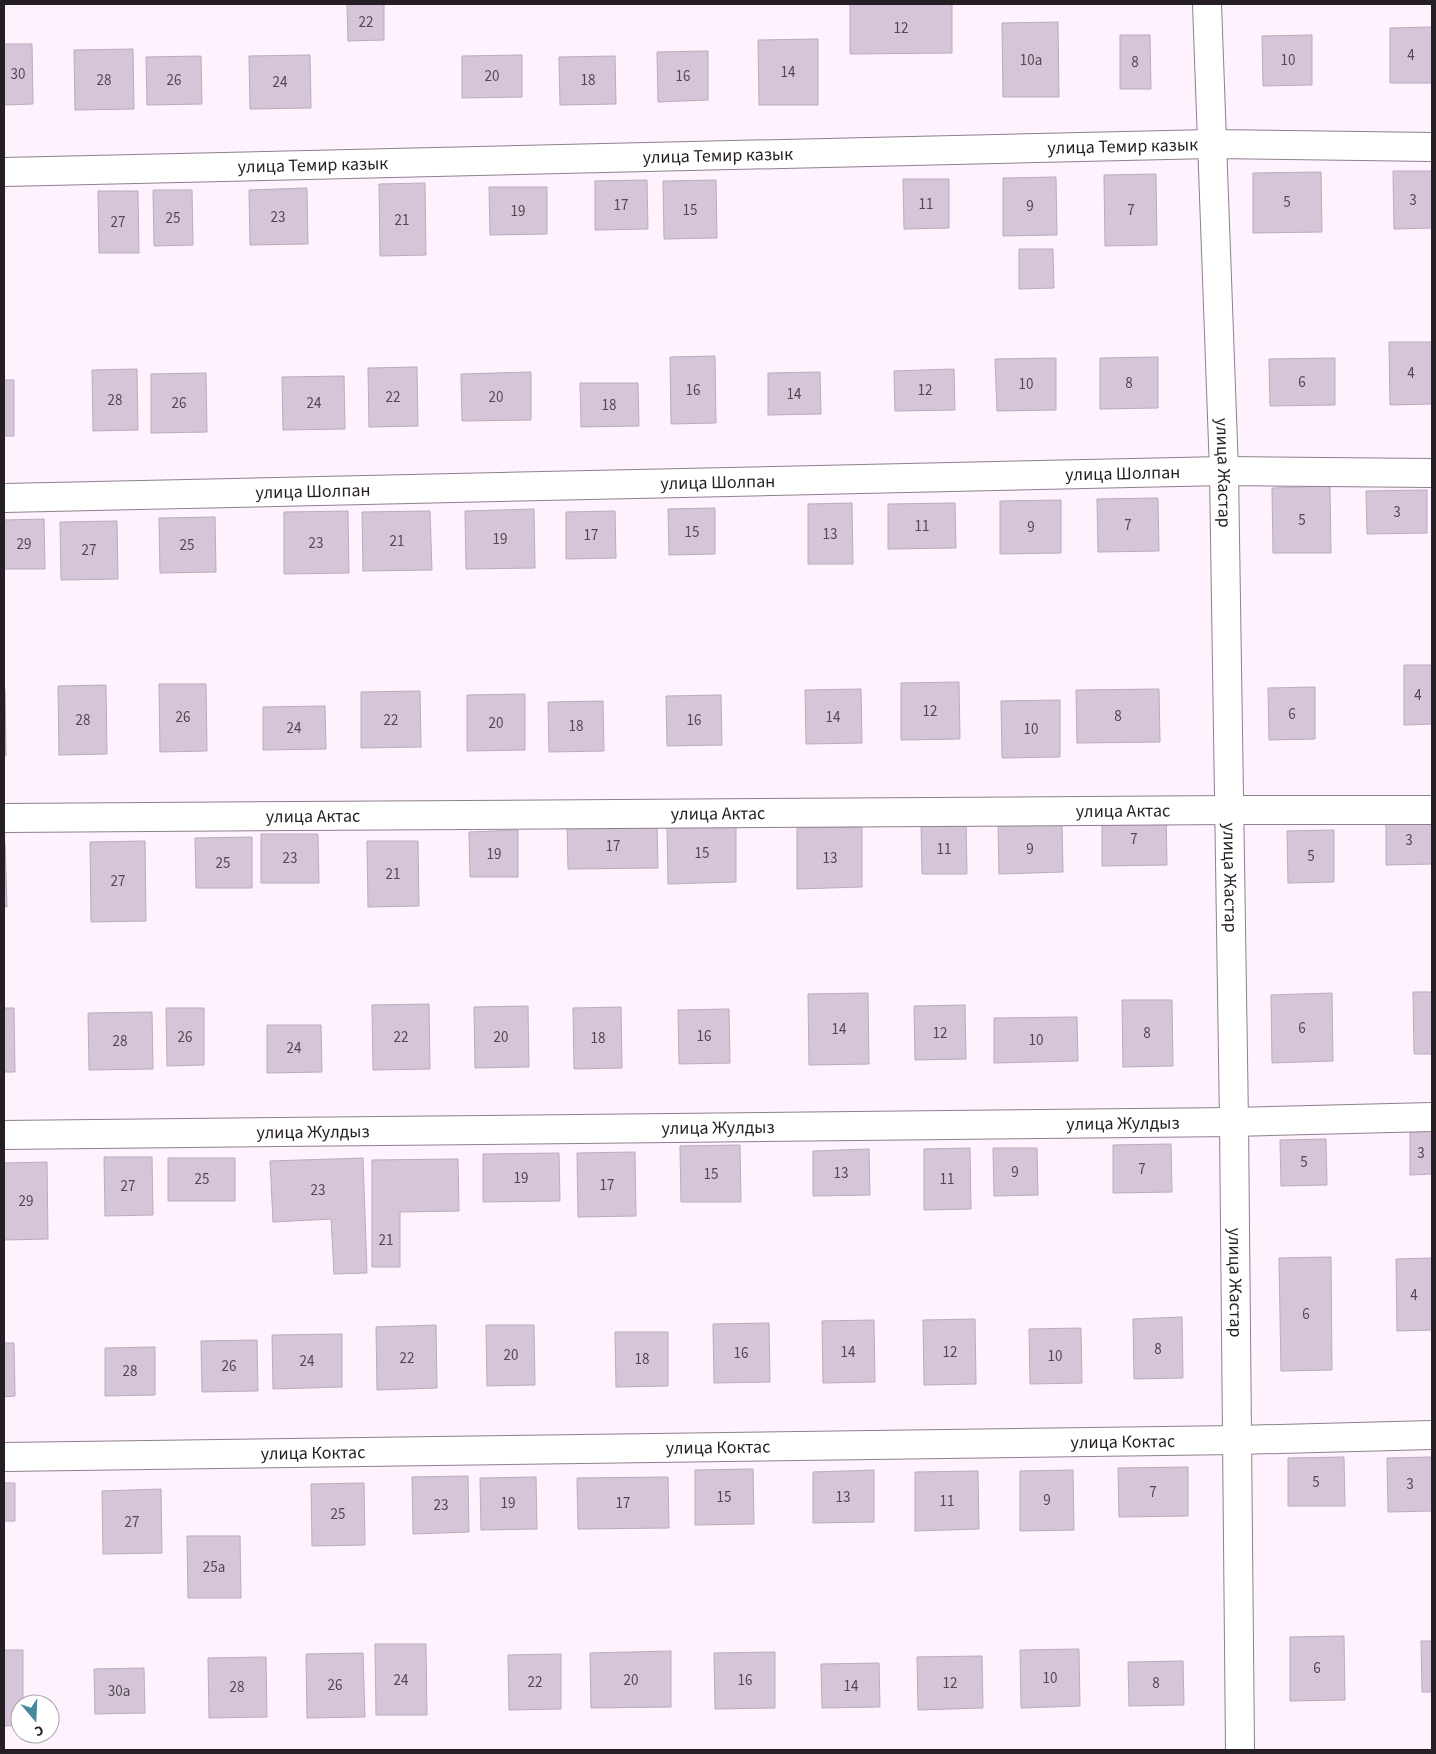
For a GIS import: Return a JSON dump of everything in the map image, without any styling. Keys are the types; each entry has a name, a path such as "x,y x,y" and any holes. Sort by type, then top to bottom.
{"street":[{"name":"улица Жастар","path":"1206,4 1224,471 1234,1122 1240,1750"},
{"name":"улица Темир казык","path":"4,172 1211,144 1432,148"},
{"name":"улица Шолпан","path":"4,498 1224,471 1432,473"},
{"name":"улица Актас","path":"4,818 1432,810"},
{"name":"улица Жулдыз","path":"4,1135 1234,1122 1432,1117"},
{"name":"улица Коктас","path":"4,1457 1237,1440 1432,1435"}],"building":[{"path":"347,4 384,4 384,40 348,41"},
{"path":"850,4 952,4 952,53 850,54"},
{"path":"1058,22 1059,97 1003,97 1002,23"},
{"path":"1432,27 1432,83 1390,83 1390,28"},
{"path":"1120,35 1150,35 1151,89 1120,89"},
{"path":"1312,35 1312,85 1263,86 1262,36"},
{"path":"818,39 818,105 759,105 758,40"},
{"path":"4,44 32,44 33,104 4,105"},
{"path":"133,49 134,109 75,110 74,50"},
{"path":"708,51 708,100 658,102 657,52"},
{"path":"310,55 311,108 250,109 249,56"},
{"path":"522,55 522,97 462,98 462,56"},
{"path":"201,56 202,104 147,105 146,57"},
{"path":"615,56 616,104 560,105 559,57"},
{"path":"1393,171 1432,171 1432,228 1394,229"},
{"path":"1321,172 1322,232 1253,233 1253,173"},
{"path":"1156,174 1157,245 1105,246 1104,175"},
{"path":"1056,177 1057,235 1003,236 1003,178"},
{"path":"903,179 949,179 949,228 904,229"},
{"path":"647,180 648,229 595,230 595,181"},
{"path":"716,180 717,238 664,239 663,181"},
{"path":"425,183 426,255 380,256 379,184"},
{"path":"489,187 547,187 547,234 490,235"},
{"path":"307,188 308,244 250,245 249,190"},
{"path":"153,190 192,190 193,245 154,246"},
{"path":"98,191 138,191 139,253 99,253"},
{"path":"1019,249 1053,249 1054,288 1019,289"},
{"path":"1389,342 1432,342 1432,404 1390,405"},
{"path":"715,356 716,423 671,424 670,357"},
{"path":"1158,357 1158,408 1100,409 1100,358"},
{"path":"1056,358 1056,410 997,411 995,359"},
{"path":"1335,358 1335,405 1270,406 1269,359"},
{"path":"417,367 418,426 369,427 368,368"},
{"path":"137,369 138,430 93,431 92,370"},
{"path":"954,369 955,410 895,411 894,371"},
{"path":"531,372 531,420 462,421 461,374"},
{"path":"820,372 821,414 768,415 768,373"},
{"path":"206,373 207,432 151,433 151,374"},
{"path":"344,376 345,429 283,430 282,377"},
{"path":"4,380 14,380 14,436 4,436"},
{"path":"580,383 638,383 639,426 581,427"},
{"path":"1330,486 1331,553 1273,553 1272,488"},
{"path":"1427,490 1427,533 1367,534 1366,491"},
{"path":"1158,498 1159,551 1098,552 1097,499"},
{"path":"1061,500 1061,553 1000,554 1000,501"},
{"path":"852,503 853,564 808,564 808,504"},
{"path":"955,503 956,548 888,549 888,504"},
{"path":"715,508 715,554 669,555 668,509"},
{"path":"534,509 535,568 466,569 465,511"},
{"path":"348,511 349,573 284,574 284,512"},
{"path":"430,511 432,570 363,571 362,512"},
{"path":"615,511 616,558 566,559 566,512"},
{"path":"215,517 216,572 160,573 159,518"},
{"path":"44,519 45,569 4,569 4,520"},
{"path":"117,521 118,579 61,580 60,522"},
{"path":"1404,665 1432,665 1432,724 1404,725"},
{"path":"959,682 960,739 901,740 901,683"},
{"path":"159,684 206,684 207,751 160,752"},
{"path":"106,685 107,754 59,755 58,686"},
{"path":"1315,687 1315,739 1269,740 1268,688"},
{"path":"5,689 6,756 4,756"},
{"path":"861,689 862,743 806,744 805,690"},
{"path":"1159,689 1160,742 1077,743 1076,690"},
{"path":"420,691 421,747 361,748 361,692"},
{"path":"525,694 525,750 467,751 467,695"},
{"path":"721,695 722,745 667,746 666,696"},
{"path":"1060,700 1060,757 1002,758 1001,701"},
{"path":"603,701 604,751 549,752 548,702"},
{"path":"325,706 326,749 263,750 263,707"},
{"path":"1166,812 1167,865 1102,866 1102,813"},
{"path":"1432,816 1432,864 1386,865 1386,817"},
{"path":"736,822 736,882 668,884 667,823"},
{"path":"966,822 967,874 922,874 921,823"},
{"path":"657,823 658,868 568,869 567,825"},
{"path":"1062,824 1063,872 999,874 998,825"},
{"path":"862,827 862,887 797,889 797,828"},
{"path":"518,830 518,877 470,877 469,832"},
{"path":"1334,830 1334,882 1288,883 1287,831"},
{"path":"261,834 318,834 319,883 261,883"},
{"path":"252,837 252,888 196,888 195,838"},
{"path":"145,841 146,921 91,922 90,842"},
{"path":"367,841 418,841 419,906 368,907"},
{"path":"5,842 7,907 4,907"},
{"path":"1413,992 1432,992 1432,1054 1414,1054"},
{"path":"868,993 869,1064 809,1065 808,994"},
{"path":"1332,993 1333,1061 1272,1063 1271,995"},
{"path":"1122,1000 1172,1000 1173,1066 1123,1067"},
{"path":"429,1004 430,1069 373,1070 372,1005"},
{"path":"965,1005 966,1059 915,1060 914,1006"},
{"path":"528,1006 529,1067 475,1068 474,1007"},
{"path":"621,1007 622,1068 574,1069 573,1008"},
{"path":"4,1008 14,1008 15,1072 4,1072"},
{"path":"166,1008 204,1008 204,1065 167,1066"},
{"path":"729,1009 730,1063 679,1064 678,1010"},
{"path":"152,1012 153,1069 89,1070 88,1013"},
{"path":"1077,1017 1078,1061 994,1063 994,1018"},
{"path":"267,1025 321,1025 322,1072 267,1073"},
{"path":"1432,1131 1432,1174 1410,1175 1410,1132"},
{"path":"1326,1139 1327,1185 1281,1186 1280,1140"},
{"path":"1171,1144 1172,1192 1113,1193 1113,1145"},
{"path":"740,1145 741,1202 681,1202 680,1146"},
{"path":"970,1148 971,1209 924,1210 924,1149"},
{"path":"993,1148 1037,1148 1038,1195 994,1196"},
{"path":"869,1149 870,1195 813,1196 813,1151"},
{"path":"635,1152 636,1216 578,1217 577,1153"},
{"path":"559,1153 560,1201 483,1202 483,1154"},
{"path":"104,1157 152,1157 153,1215 105,1216"},
{"path":"168,1158 235,1158 235,1201 168,1201"},
{"path":"363,1158 367,1273 334,1274 331,1219 273,1222 270,1161"},
{"path":"458,1159 459,1211 400,1212 400,1267 372,1267 372,1160"},
{"path":"47,1162 48,1239 4,1240 4,1163"},
{"path":"1331,1257 1332,1370 1281,1371 1279,1258"},
{"path":"1432,1258 1432,1330 1397,1331 1396,1259"},
{"path":"1182,1317 1183,1378 1134,1379 1133,1319"},
{"path":"975,1319 976,1384 924,1385 923,1320"},
{"path":"874,1320 875,1382 823,1383 822,1321"},
{"path":"769,1323 770,1382 714,1383 713,1324"},
{"path":"436,1325 437,1388 377,1390 376,1327"},
{"path":"486,1325 534,1325 535,1385 487,1386"},
{"path":"1081,1328 1082,1383 1030,1384 1029,1329"},
{"path":"615,1332 668,1332 668,1386 616,1387"},
{"path":"342,1334 342,1387 273,1389 272,1335"},
{"path":"257,1340 258,1391 202,1392 201,1341"},
{"path":"4,1343 14,1343 15,1396 4,1397"},
{"path":"155,1347 155,1395 105,1396 105,1348"},
{"path":"1344,1457 1345,1506 1288,1506 1288,1458"},
{"path":"1432,1457 1432,1511 1388,1512 1387,1458"},
{"path":"1188,1467 1188,1516 1119,1517 1118,1468"},
{"path":"753,1469 754,1524 695,1525 695,1470"},
{"path":"874,1470 874,1522 813,1523 813,1472"},
{"path":"1073,1470 1074,1530 1020,1531 1020,1471"},
{"path":"978,1471 979,1529 915,1531 915,1472"},
{"path":"468,1476 469,1532 413,1534 412,1477"},
{"path":"536,1477 537,1529 481,1530 480,1478"},
{"path":"668,1477 669,1528 578,1529 577,1478"},
{"path":"4,1483 15,1483 15,1521 4,1521"},
{"path":"364,1483 365,1545 312,1546 311,1484"},
{"path":"161,1489 162,1553 103,1554 102,1491"},
{"path":"187,1536 240,1536 241,1598 188,1598"},
{"path":"1344,1636 1345,1700 1290,1701 1290,1637"},
{"path":"1421,1641 1432,1641 1432,1692 1422,1692"},
{"path":"375,1644 426,1644 427,1715 376,1715"},
{"path":"1079,1649 1080,1706 1021,1708 1020,1650"},
{"path":"4,1650 23,1650 23,1694 10,1694 10,1726 4,1726"},
{"path":"671,1651 671,1707 591,1708 590,1653"},
{"path":"775,1652 775,1708 715,1709 714,1653"},
{"path":"363,1653 365,1717 307,1718 306,1654"},
{"path":"561,1654 561,1709 509,1710 508,1655"},
{"path":"982,1656 983,1708 918,1710 917,1657"},
{"path":"266,1657 267,1717 209,1718 208,1658"},
{"path":"1183,1661 1184,1705 1129,1706 1128,1662"},
{"path":"879,1663 880,1707 822,1708 821,1664"},
{"path":"144,1668 145,1713 95,1714 94,1669"}]}
